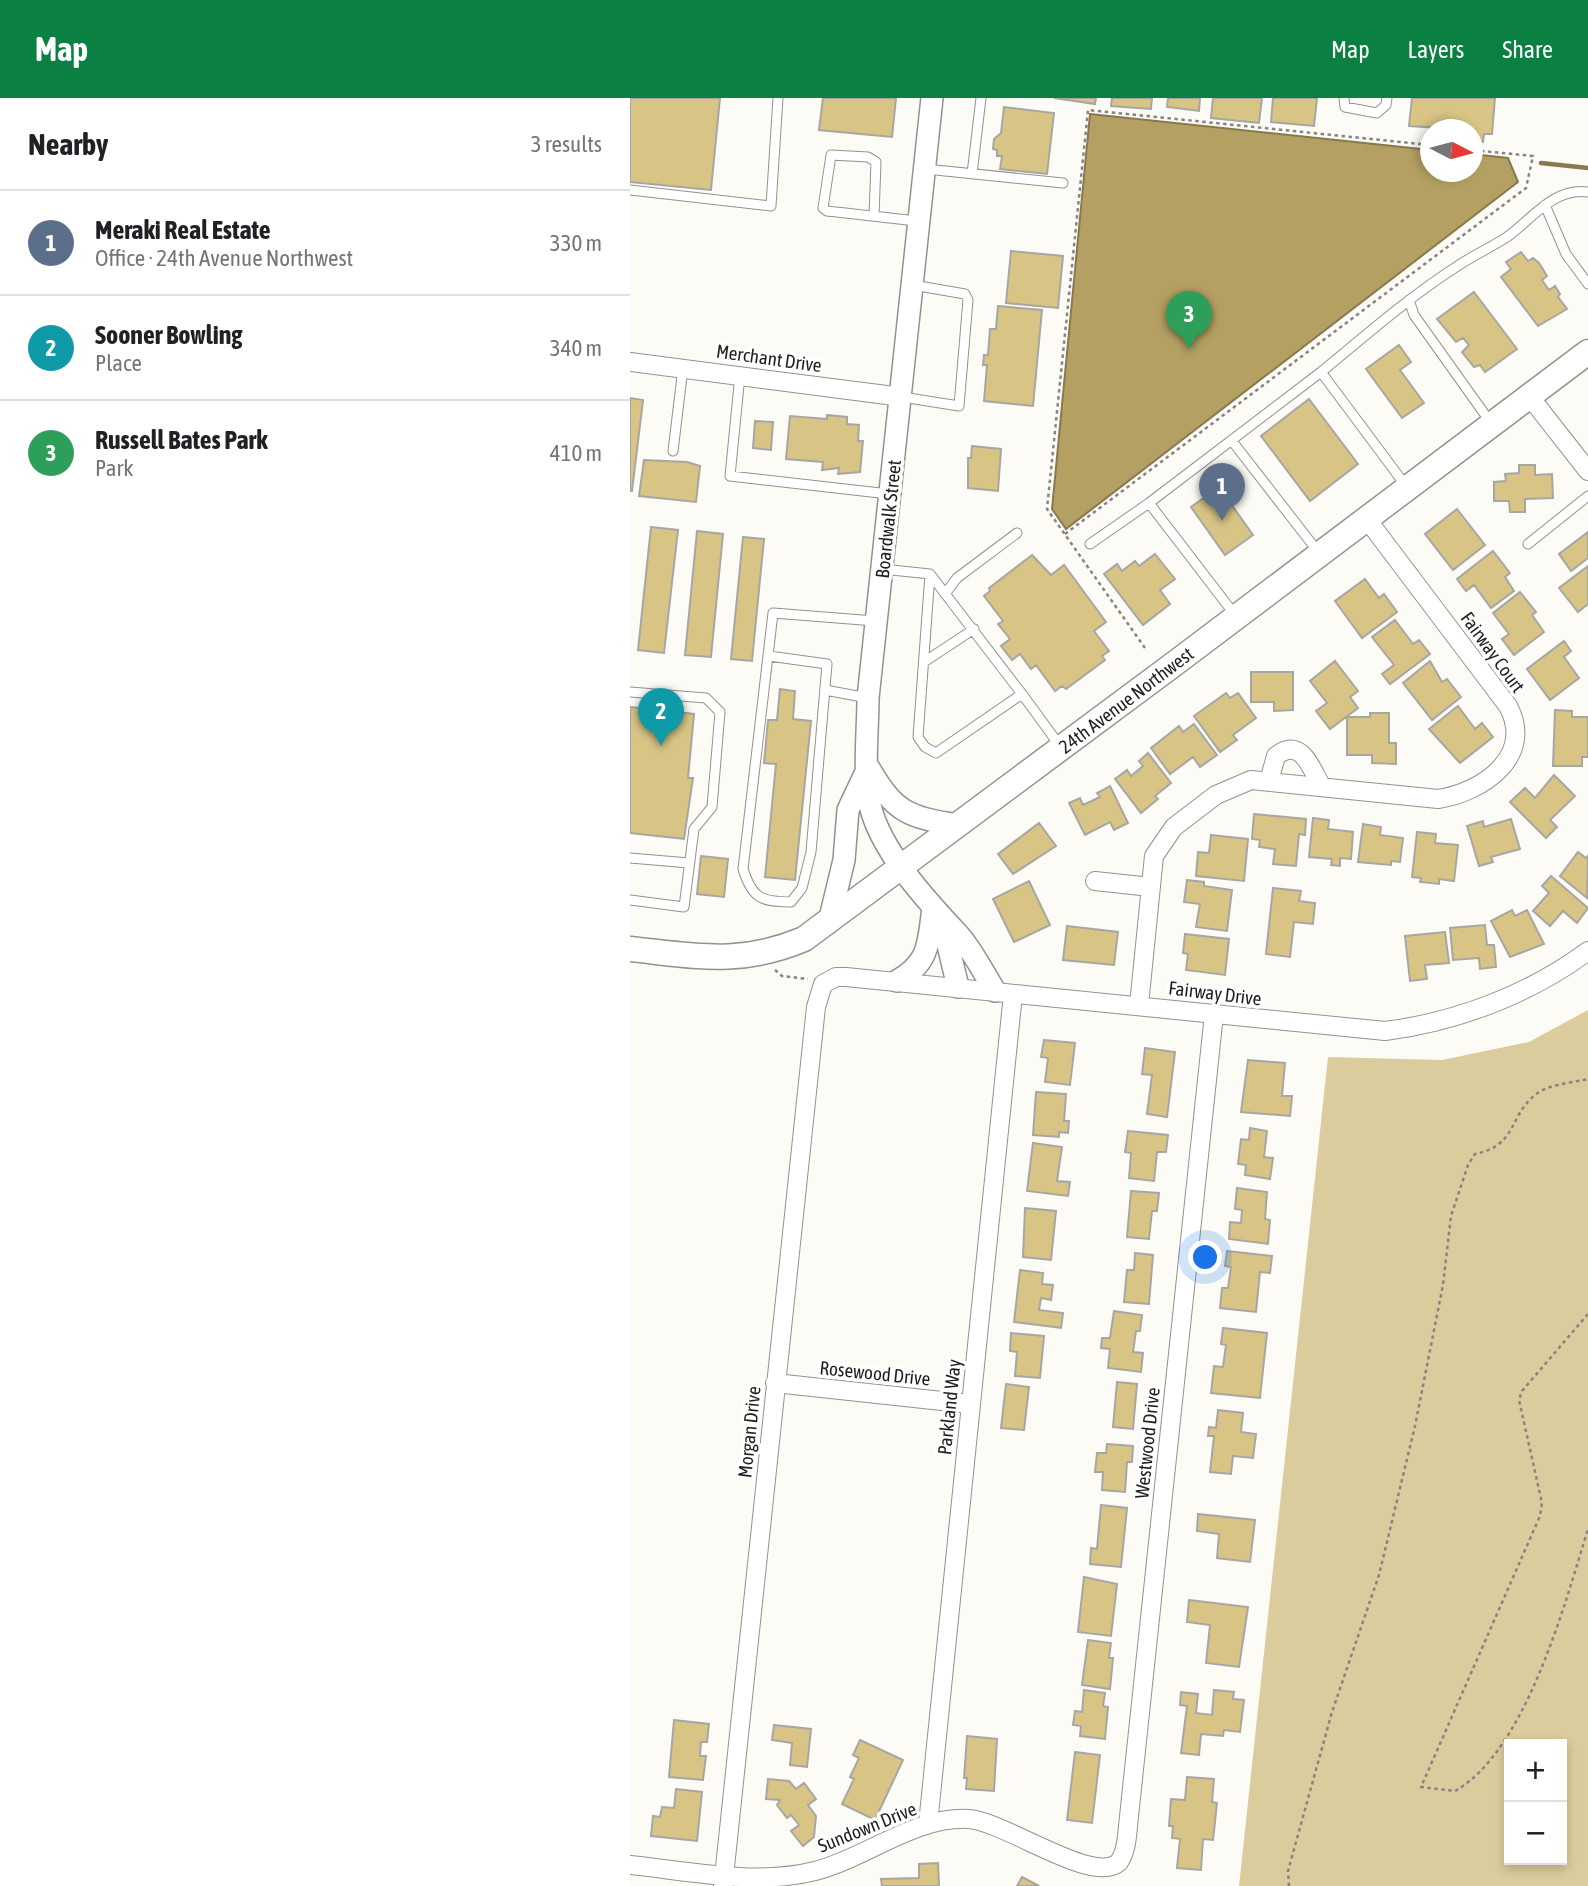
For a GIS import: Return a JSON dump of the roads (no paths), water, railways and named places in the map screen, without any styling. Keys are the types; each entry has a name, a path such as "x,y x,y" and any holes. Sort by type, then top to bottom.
{"main road":[{"name":"24th Avenue Northwest","path":"630,949 714,958 756,955 804,939 1588,352"}],"street":[{"name":"Boardwalk Street","path":"932,98 868,698 870,807 902,867 1004,993"},
{"name":"Merchant Drive","path":"630,362 902,397"},
{"path":"1530,397 1588,471"},
{"name":"Fairway Court","path":"1139,1005 1154,856 1174,827 1230,788 1251,780 1427,799 1451,797 1475,786 1500,769 1515,744 1517,726 1508,706 1366,518"},
{"path":"1269,781 1276,756 1289,749 1298,750 1306,757 1322,788"},
{"path":"868,767 885,795 900,810 915,818 958,825"},
{"path":"829,922 844,860 848,810 868,767"},
{"path":"1095,881 1151,887"},
{"path":"897,981 914,972 925,957 938,914"},
{"path":"938,914 958,987"},
{"name":"Fairway Drive","path":"823,984 836,977 897,981 1360,1030 1410,1028 1459,1015 1519,992 1588,951"},
{"name":"Morgan Drive","path":"724,1880 816,1007 823,984"},
{"name":"Parkland Way","path":"928,1824 970,1404 1004,993"},
{"name":"Westwood Drive","path":"1109,1870 1122,1856 1129,1826 1214,1014"},
{"name":"Rosewood Drive","path":"775,1383 970,1404"},
{"name":"Sundown Drive","path":"630,1865 724,1880 815,1871 867,1853 928,1824 952,1819 985,1822 1080,1868 1109,1870"}],"lane":[{"path":"630,190 771,206 778,98"},
{"path":"972,174 981,98"},
{"path":"1344,98 1345,107 1350,110 1377,113 1386,105 1387,98"},
{"path":"874,216 876,162 868,157 831,155 822,208 827,211 919,221"},
{"path":"924,169 1063,183"},
{"path":"1090,544 1232,441 1409,300 1457,266 1507,236 1545,205 1580,191 1588,192"},
{"path":"1545,205 1566,254 1588,284"},
{"path":"902,397 960,406 968,300 965,294 913,285"},
{"path":"1409,300 1414,315 1492,423"},
{"path":"673,452 683,368"},
{"path":"1321,372 1407,487"},
{"path":"740,375 730,475 891,494"},
{"path":"1232,441 1319,553"},
{"path":"1528,544 1588,496"},
{"path":"1149,503 1236,617"},
{"path":"945,594 957,578 1017,533"},
{"path":"882,569 930,574 1061,748"},
{"path":"930,574 918,737 925,747 936,752 1022,694"},
{"path":"769,656 827,664 811,852 802,888 791,902 767,902 749,888 743,869 773,613 876,621"},
{"path":"924,662 974,629"},
{"path":"825,690 868,698"},
{"path":"630,692 706,698 720,712 712,807 694,828 684,907 630,900"},
{"path":"630,858 689,863"}],"waterway":[{"path":"1541,163 1588,168"}],"place":[{"name":"Russell Bates Park","path":"1189,349"},
{"name":"Meraki Real Estate","path":"1222,521"},
{"name":"Sooner Bowling","path":"661,746"}]}
